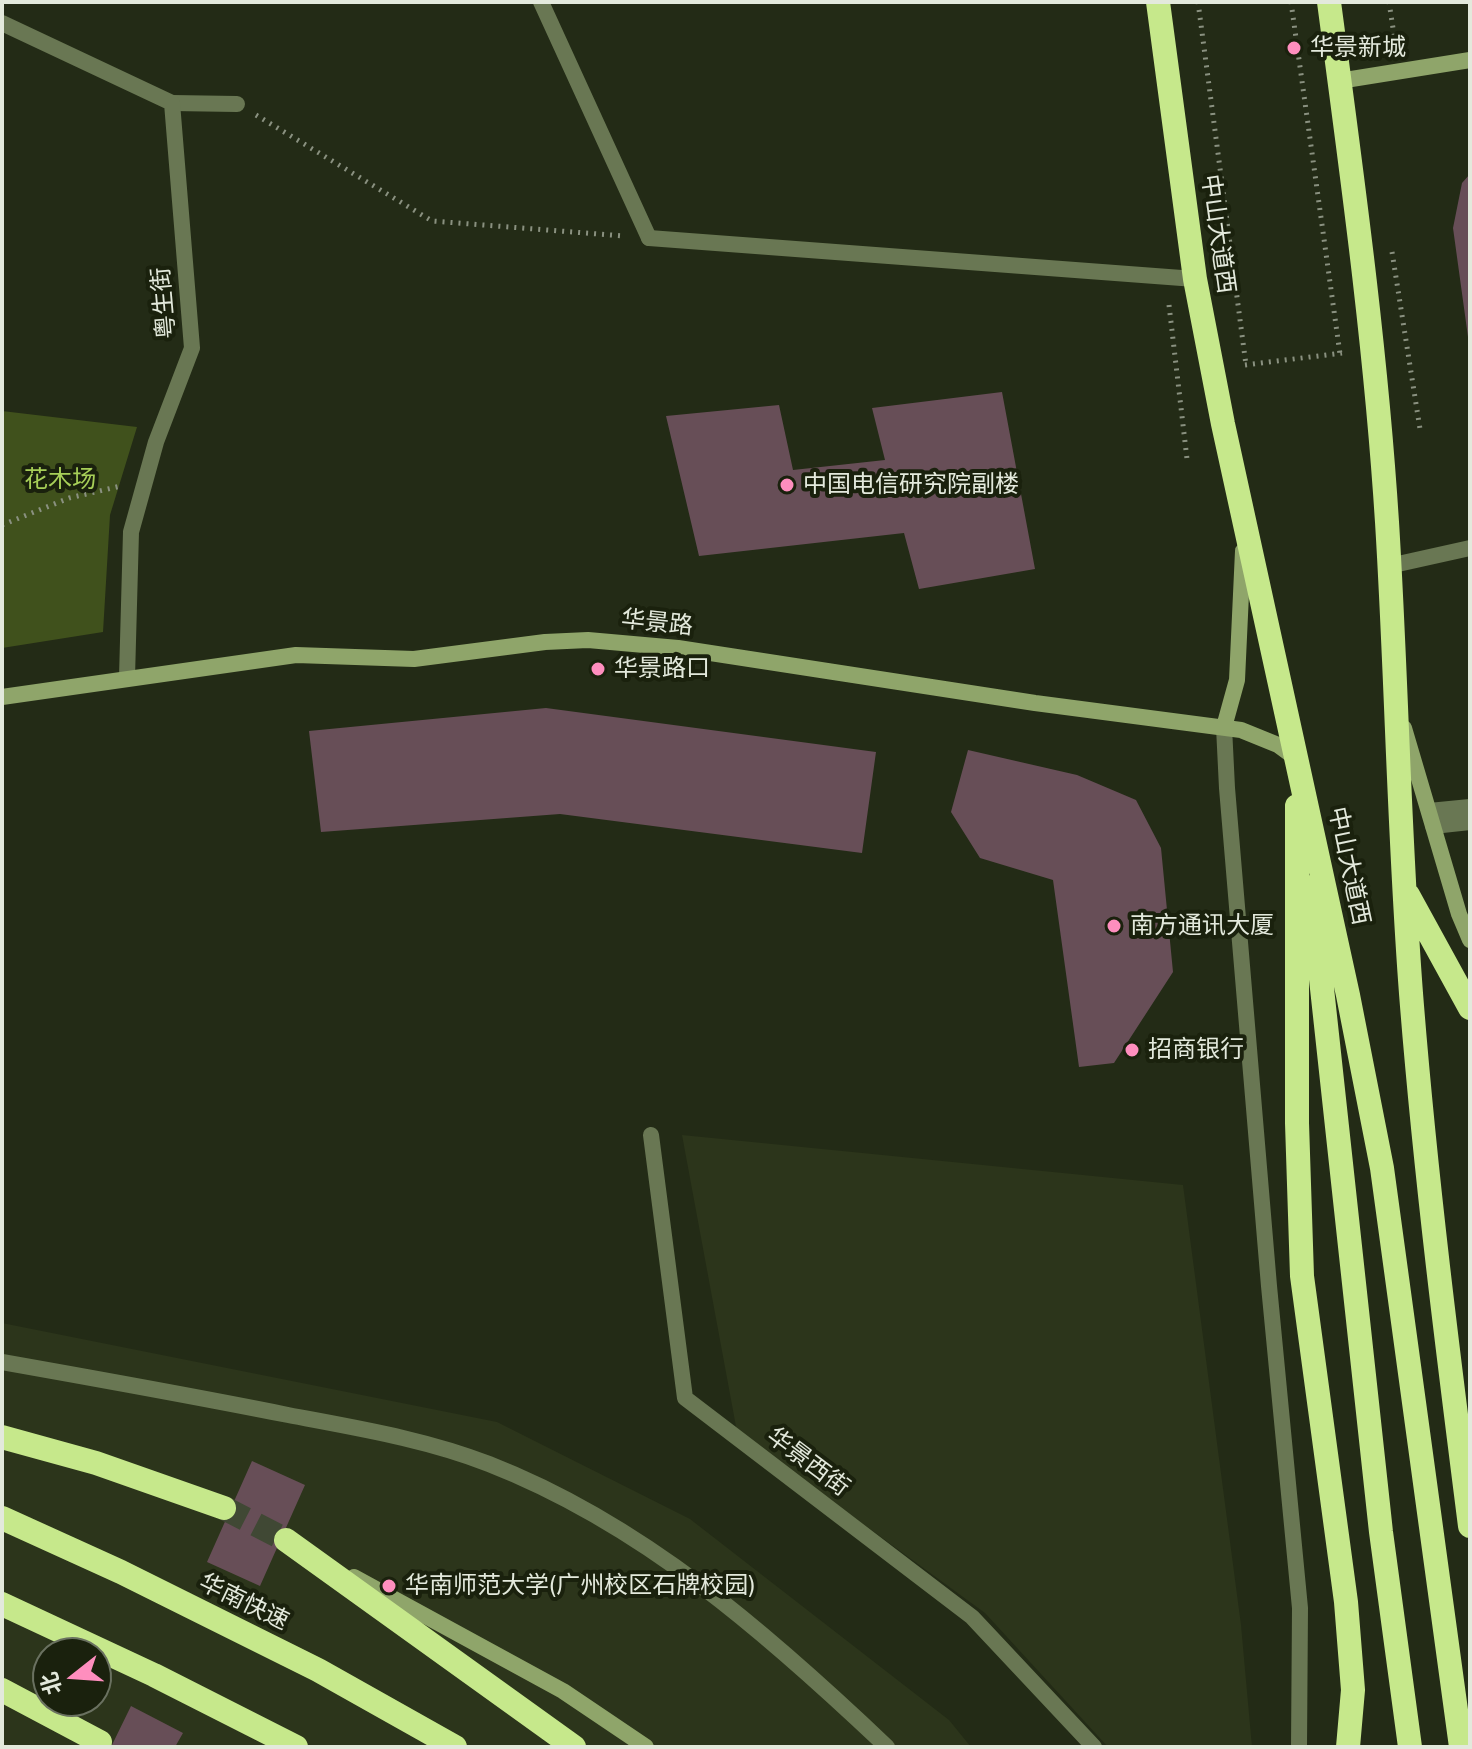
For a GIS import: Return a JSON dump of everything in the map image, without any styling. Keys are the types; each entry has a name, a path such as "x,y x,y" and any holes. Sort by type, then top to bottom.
{"highway":[{"name":"中山大道西","path":"1158,2 1195,279 1382,1168 1461,1747"},
{"name":"中山大道西","path":"1329,2 1375,377 1389,566 1404,889 1425,1158 1470,1526"},
{"path":"1297,759 1297,1123 1302,1276 1349,1630 1353,1690 1348,1747"},
{"path":"1297,759 1381,1532 1410,1747"},
{"path":"1404,889 1470,1008"},
{"path":"2,1437 96,1463 224,1508"},
{"name":"华南快速","path":"2,1518 121,1572 318,1670 455,1747"},
{"path":"286,1540 574,1747"},
{"path":"2,1604 154,1675 296,1747"},
{"path":"2,1690 100,1742"}],"street":[{"path":"541,2 649,238 1195,279"},
{"path":"2,23 172,103 237,104"},
{"path":"1339,81 1470,60"},
{"name":"粤生街","path":"127,677 131,532 156,442 192,348 172,103"},
{"path":"1245,520 1237,680 1224,727 1267,1271 1300,1608 1299,1747"},
{"path":"1389,566 1470,548"},
{"name":"华景路","path":"2,697 296,655 414,659 545,642 588,640 678,648 1035,703 1224,727 1260,737 1297,759"},
{"path":"1394,695 1459,914 1470,940"},
{"path":"1431,818 1470,807"},
{"path":"1431,818 1470,822"},
{"name":"华景西街","path":"651,1135 685,1398 972,1617 1094,1747"},
{"path":"2,1362 343,1425 415,1441 488,1464 566,1499 648,1547 736,1612 828,1691 887,1747"},
{"path":"286,1540 563,1691 646,1747"}],"path":[{"path":"1198,2 1246,365"},
{"path":"1291,2 1340,354"},
{"path":"1389,2 1400,71"},
{"path":"237,104 432,221 649,238"},
{"path":"1391,247 1420,429"},
{"path":"1168,291 1187,459"},
{"path":"1393,347 1406,346"},
{"path":"1232,367 1353,352"},
{"path":"1177,375 1190,373"},
{"path":"2,525 69,498 145,480"}],"shaded area":[{"path":"682,1135 1183,1185 1241,1625 1252,1747 1108,1747 985,1613 737,1432"},
{"name":"华南师范大学(广州校区石牌校园)","path":"2,1323 497,1422 690,1519 949,1720 971,1747 2,1747"}],"green space":[{"name":"花木场","path":"2,411 137,427 110,515 103,632 2,648"}],"building":[{"path":"1470,174 1468,337 1453,228 1462,183"},
{"path":"1002,392 1035,569 919,589 904,533 699,556 666,416 779,405 793,470 885,460 872,408"},
{"path":"546,708 876,752 862,853 560,814 321,832 309,731"},
{"name":"南方通讯大厦","path":"968,750 1077,775 1136,800 1161,848 1173,972 1114,1063 1079,1067 1053,880 980,858 951,812"},
{"path":"252,1461 305,1485 260,1586 207,1562"},
{"path":"131,1706 183,1733 175,1747 111,1747"}],"tunnel":[{"path":"224,1508 286,1540"}],"place":[{"name":"华景新城","path":"1294,48"},
{"name":"中国电信研究院副楼","path":"787,485"},
{"name":"华景路口","path":"598,669"},
{"name":"南方通讯大厦","path":"1114,926"},
{"name":"招商银行","path":"1132,1050"},
{"name":"华南师范大学(广州校区石牌校园)","path":"389,1586"}]}
